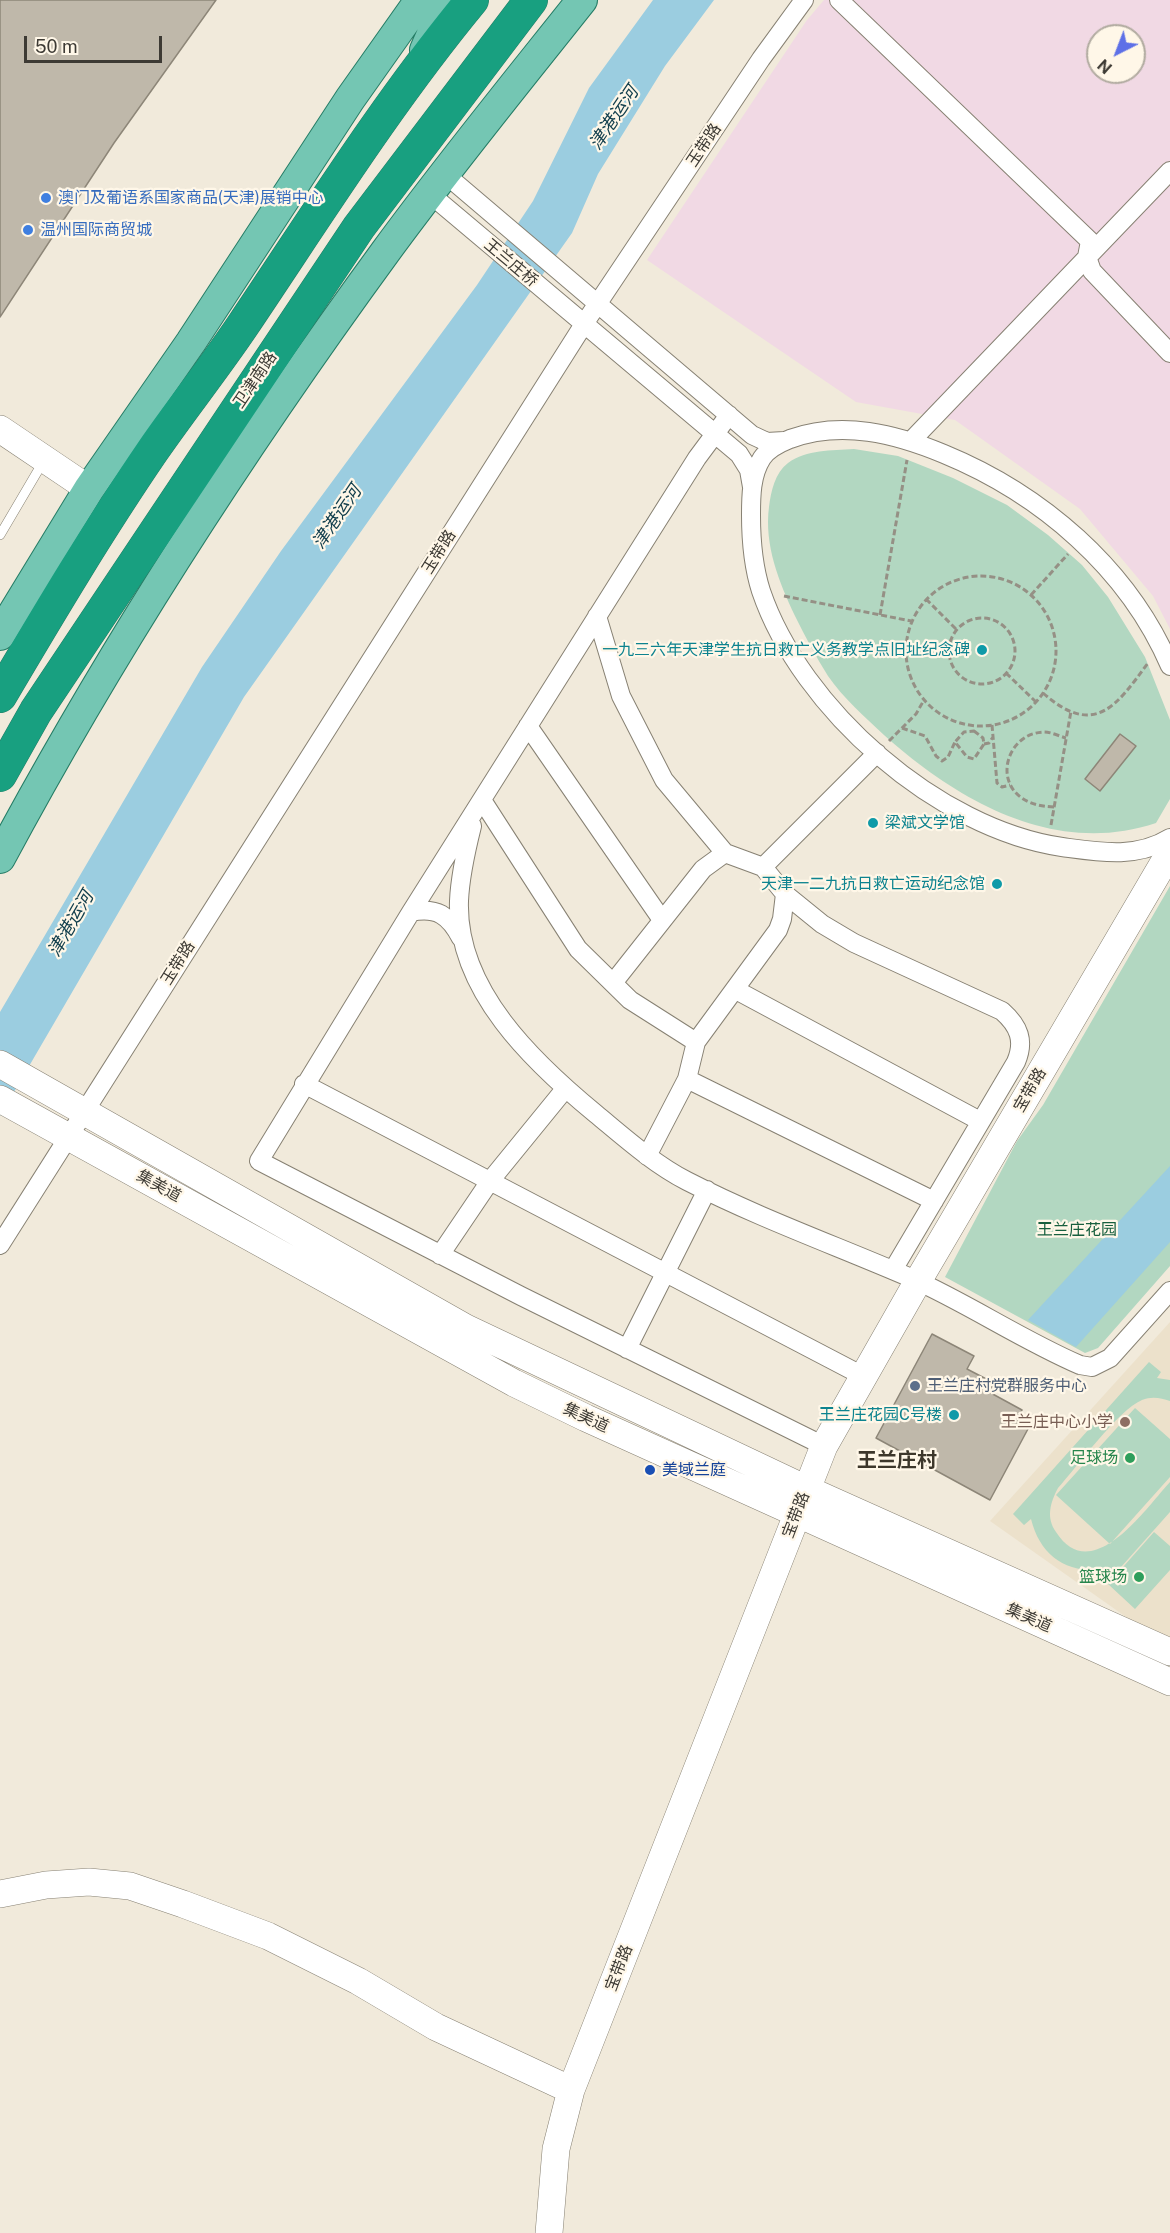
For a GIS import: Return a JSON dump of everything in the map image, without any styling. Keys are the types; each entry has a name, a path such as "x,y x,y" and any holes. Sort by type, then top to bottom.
{"highway":[{"path":"0,696 45,620 152,452 242,327 358,150 418,66 472,0"},
{"name":"卫津南路","path":"0,775 36,711 360,227 531,0"}],"main road":[{"path":"0,634 89,489 191,342 350,99 420,0"},
{"path":"418,66 447,0"},
{"path":"0,858 132,625 282,400 387,250 582,0"},
{"path":"0,429 89,489"},
{"name":"宝带路","path":"549,2233 556,2150 572,2090 824,1446 863,1376 905,1276 1170,852"},
{"name":"集美道","path":"0,1064 466,1328 806,1489 1170,1652"},
{"name":"集美道","path":"11,1106 514,1383 796,1514 1170,1682"},
{"path":"0,1894 46,1885 89,1882 130,1886 183,1904 268,1936 358,1981 436,2027 572,2090"}],"street":[{"name":"玉带路","path":"0,1245 584,324 761,59 804,0"},
{"path":"839,0 1090,241 1087,257 1092,271 1170,353"},
{"path":"911,441 1170,171"},
{"name":"王兰庄桥","path":"438,184 492,215 758,438 767,442 786,441"},
{"name":"王兰庄桥","path":"438,184 477,234 739,454 745,463 752,489"},
{"path":"729,415 697,458 479,803 304,1084 259,1161 440,1255 824,1446"},
{"path":"1166,658 1135,605 1080,541 1045,510 1007,483 911,441 878,433 843,429 811,432 786,441 762,457 752,489 752,541 762,592 785,640 808,676 835,711 877,753 908,779 957,811 1003,832 1048,845 1125,853 1142,851 1170,838"},
{"path":"597,616 621,696 664,780 725,853 763,867 785,894 822,924 854,943 1002,1011 1017,1028 1021,1049 1016,1062 934,1201 905,1276"},
{"path":"528,726 662,920"},
{"path":"763,867 877,753"},
{"path":"463,942 459,902 465,854 479,803"},
{"path":"479,803 578,949 630,1000 696,1042"},
{"path":"613,983 703,869 725,853"},
{"path":"647,1156 687,1079 696,1042 778,930 782,919 785,894"},
{"path":"411,912 437,911 445,914 454,923 474,971 506,1028 535,1062 647,1156 686,1180 905,1276 1070,1361 1092,1367 1110,1358 1170,1291"},
{"path":"736,990 980,1121"},
{"path":"687,1079 934,1201"},
{"path":"304,1084 863,1376"},
{"path":"440,1255 490,1181 565,1089"},
{"path":"627,1348 707,1190"}],"lane":[{"path":"0,535 45,459"}],"path":[{"path":"880,615 911,441"},
{"path":"1031,595 1080,541"},
{"path":"974,576 1003,579 1031,595 1047,615 1055,643 1053,673 1036,702 1015,718 992,725 976,726 956,722 939,713 924,700 913,683 906,664 906,645 911,621 926,599 947,584 974,576"},
{"path":"762,592 911,621"},
{"path":"926,599 957,630"},
{"path":"980,618 994,620 1005,627 1013,639 1015,652 1006,673 997,680 984,684 972,683 958,674 949,653 950,642 957,630 968,621 980,618"},
{"path":"1043,693 1059,706 1071,711 1094,714 1120,701 1151,659 1166,658"},
{"path":"1006,673 1036,702"},
{"path":"877,753 916,714 924,700"},
{"path":"1048,845 1071,711"},
{"path":"992,725 997,783 1002,787 1010,785"},
{"path":"902,729 925,736 936,756 942,761 948,757 955,742 964,732 974,731 983,738 984,744"},
{"path":"1054,807 1028,804 1016,795 1010,785 1008,761 1022,741 1044,732 1066,738"},
{"path":"955,742 963,754 974,759 984,744 989,743 993,737"}],"shaded area":[{"path":"824,0 1170,0 1170,629 1153,596 1080,509 955,420 856,402 647,260 807,20"},
{"name":"王兰庄中心小学","path":"1170,1322 1170,1648 990,1521"}],"green space":[{"path":"854,449 898,456 953,478 1007,505 1048,535 1082,565 1108,597 1145,657 1170,720 1170,799 1156,823 1118,832 1081,833 1045,828 1010,816 976,801 913,759 847,700 834,684 803,631 778,577 769,535 769,507 777,477 795,458 811,453"},
{"name":"王兰庄花园","path":"1170,886 1170,1266 1098,1348 1085,1353 945,1277 1017,1141 1043,1105"},
{"path":"1149,1362 1161,1372 1157,1378 1170,1380 1170,1401 1156,1398 1142,1400 1121,1415 1058,1488 1051,1505 1050,1516 1053,1527 1070,1547 1086,1551 1102,1548 1118,1538 1133,1524 1170,1482 1170,1512 1105,1585 1097,1577 1103,1570 1077,1568 1056,1559 1041,1543 1031,1519 1024,1525 1013,1514"},
{"name":"足球场","path":"1135,1408 1170,1439 1170,1477 1110,1544 1056,1495"},
{"name":"篮球场","path":"1154,1532 1170,1546 1170,1570 1135,1609 1108,1584"}],"water":[{"name":"津港运河","path":"653,0 714,0 665,66 598,174 572,233 244,697 0,1116 0,1012 202,667 281,551 477,285 533,201 589,88"},
{"path":"1170,1166 1170,1242 1076,1347 1028,1320"}],"building":[{"name":"温州国际商贸城","path":"0,0 216,0 114,143 0,317"},
{"path":"1120,734 1136,746 1100,791 1085,779"},
{"name":"王兰庄花园C号楼","path":"932,1334 974,1356 967,1369 994,1383 989,1392 1022,1410 1016,1420 1029,1427 990,1500 876,1438"}],"place":[{"name":"澳门及葡语系国家商品(天津)展销中心","path":"46,198"},
{"name":"温州国际商贸城","path":"28,230"},
{"name":"一九三六年天津学生抗日救亡义务教学点旧址纪念碑","path":"982,650"},
{"name":"梁斌文学馆","path":"873,823"},
{"name":"天津一二九抗日救亡运动纪念馆","path":"997,884"},
{"name":"王兰庄村党群服务中心","path":"915,1386"},
{"name":"王兰庄花园C号楼","path":"954,1415"},
{"name":"王兰庄中心小学","path":"1125,1422"},
{"name":"足球场","path":"1130,1458"},
{"name":"美域兰庭","path":"650,1470"},
{"name":"篮球场","path":"1139,1577"}],"district":[{"name":"王兰庄村","path":"897,1461"}]}
